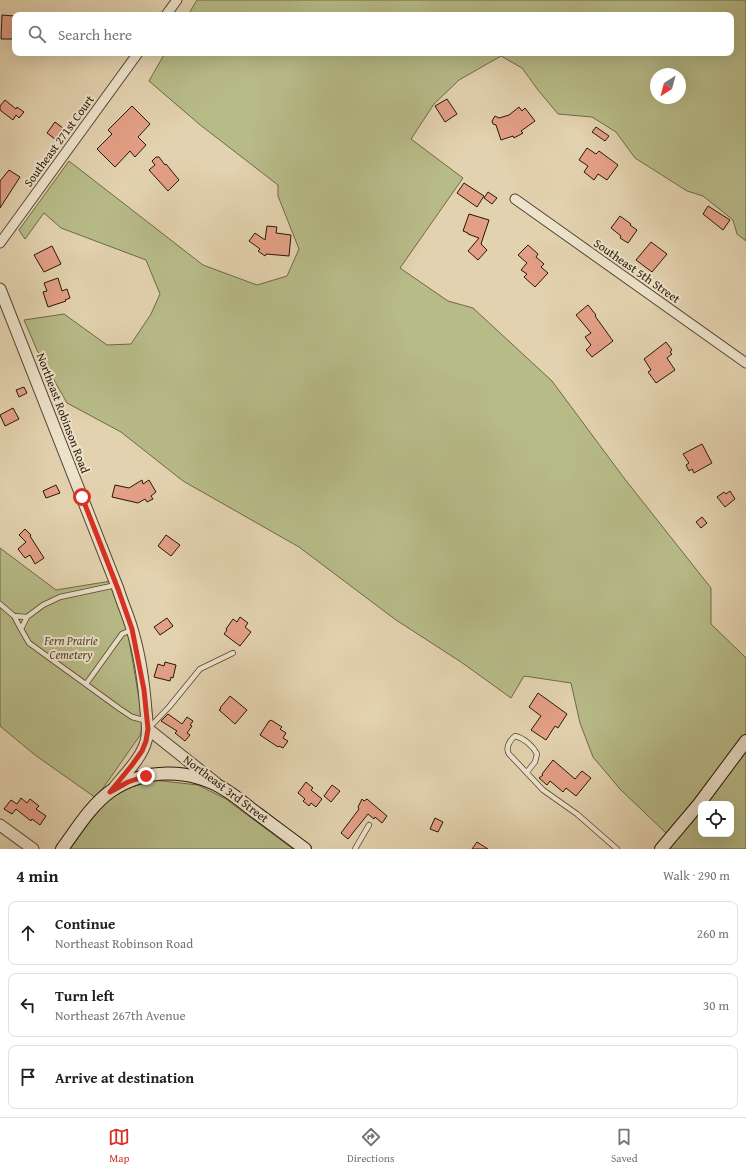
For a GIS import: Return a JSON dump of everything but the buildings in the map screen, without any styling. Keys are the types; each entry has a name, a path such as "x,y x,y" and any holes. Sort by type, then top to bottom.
{"main road":[{"path":"661,849 699,804 746,740"},
{"name":"Northeast 3rd Street","path":"62,849 93,808 110,792 136,778 154,774 170,773 186,775 197,773 207,781 223,788 305,849"}],"street":[{"path":"168,12 177,0"},
{"name":"Southeast 271st Court","path":"0,243 136,56"},
{"name":"Southeast 5th Street","path":"515,199 746,363"},
{"name":"Northeast Robinson Road","path":"0,289 132,629 144,690 147,725 146,741 142,751 110,792"},
{"name":"Northeast 3rd Street","path":"147,725 197,773"},
{"path":"0,825 33,849"}],"lane":[{"path":"21,629 28,617 43,605 60,597 116,586"},
{"path":"0,604 14,616 29,644 132,717 147,725 169,707 200,669 234,653"},
{"path":"14,616 28,617"},
{"path":"86,684 122,634 132,629"},
{"path":"527,772 535,762 537,754 534,749 522,738 515,736 507,747 507,751 543,790 577,814 617,849"},
{"path":"355,849 369,825"}],"green space":[{"path":"197,0 746,0 746,241 737,234 733,220 703,196 687,191 635,158 616,132 592,117 558,114 522,68 501,56 734,56 734,12 190,12"},
{"path":"163,56 501,56 459,80 434,104 411,139 463,178 400,268 448,301 473,308 552,381 624,478 711,588 711,624 746,658 746,734 667,834 620,789 593,757 580,723 571,683 524,676 511,698 461,662 396,620 299,547 183,481 121,432 67,403 37,350 24,320 64,314 107,345 131,344 151,314 160,294 146,260 61,228 44,213 25,239 19,230 69,161 203,265 257,285 287,276 299,249 278,196 278,185 199,124 149,81"},
{"name":"Fern Prairie Cemetery","path":"0,548 56,590 111,581 128,634 142,716 141,734 96,798 35,755 0,726"},
{"path":"746,749 746,849 666,849 698,811 698,837 734,837 734,801 706,801"},
{"path":"154,780 198,785 226,799 293,849 68,849 102,805 122,790"}],"route":[{"path":"82,497 132,629 144,690 148,729 146,741 142,751 110,792 136,778 146,776"}]}
